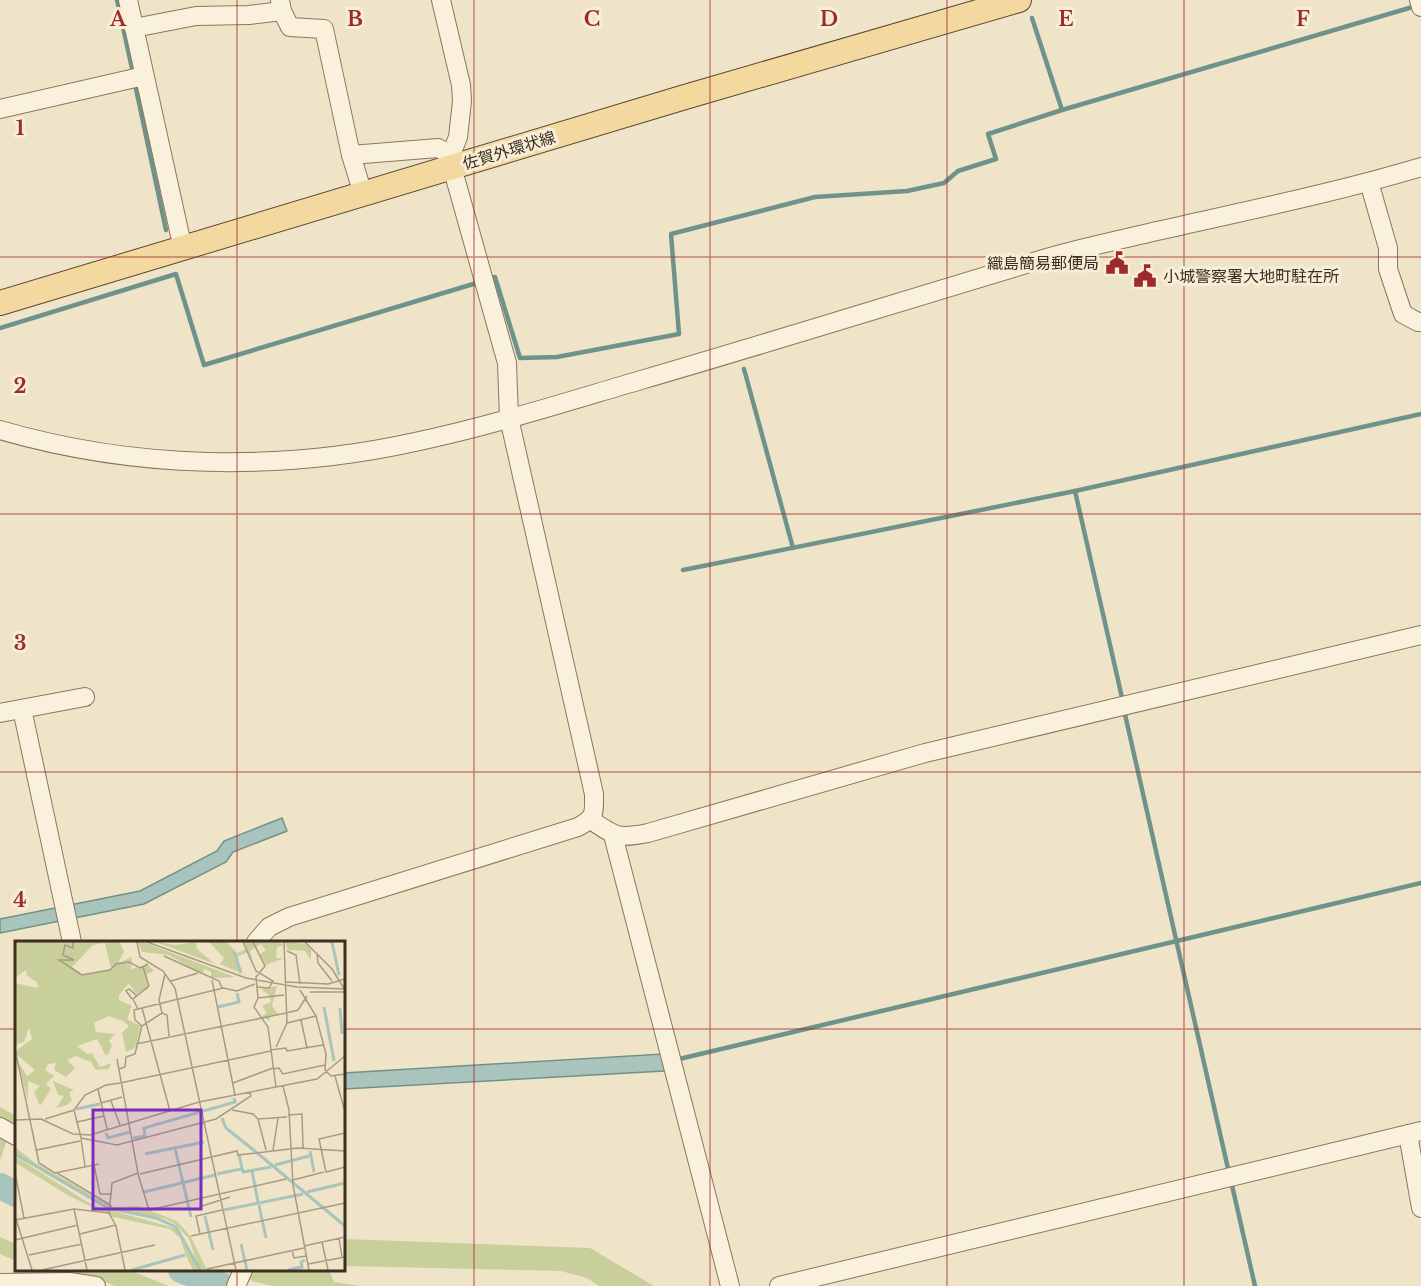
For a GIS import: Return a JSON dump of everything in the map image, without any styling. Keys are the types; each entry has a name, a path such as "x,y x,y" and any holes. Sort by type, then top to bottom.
{"main road":[{"name":"佐賀外環状線","path":"0,303 363,194 451,161 685,97 1011,1"}],"street":[{"path":"128,0 183,249"},
{"path":"441,0 461,85 462,101 458,137 451,161"},
{"path":"1419,0 1421,7"},
{"path":"134,28 196,16 249,15 281,5 290,27 324,29 351,155 363,194"},
{"path":"0,109 144,76"},
{"path":"257,941 268,927 289,917 578,827 591,820 594,813 594,794 509,418 507,363 451,161 438,148 351,155"},
{"path":"0,430 87,450 157,459 249,463 323,458 391,447 509,418 737,352 1068,251 1369,182 1421,167"},
{"path":"1369,182 1388,248 1388,269 1403,314 1421,322"},
{"path":"591,820 613,835 629,837 648,834 925,753 1421,635"},
{"path":"0,713 85,697"},
{"path":"22,709 72,941"},
{"path":"613,835 730,1286"},
{"path":"0,1127 15,1135"},
{"path":"779,1286 1414,1132 1421,1208"},
{"path":"236,1286 242,1271"},
{"path":"0,1283 69,1282 96,1286"}],"green space":[{"path":"0,1107 15,1115 15,1130 11,1127 0,1161"},
{"path":"0,1237 15,1244 15,1261 0,1254"},
{"path":"345,1239 590,1248 654,1286 599,1286 587,1278 561,1271 345,1266"},
{"path":"66,1271 132,1271 169,1286 115,1286 87,1275"},
{"path":"228,1271 329,1271 334,1282 360,1286 273,1286"}],"water":[{"path":"282,818 287,831 233,852 226,862 144,904 0,933 0,919 140,891 217,851 224,841"},
{"path":"663,1054 664,1071 345,1089 345,1073"}],"waterway":[{"path":"117,0 133,73"},
{"path":"488,279 495,277 520,358 557,357 679,334 671,234 815,197 907,191 944,183 958,171 996,159 988,134 1416,6"},
{"path":"1032,18 1062,110"},
{"path":"135,84 166,230"},
{"path":"0,328 176,274 204,365 480,282"},
{"path":"744,369 793,548"},
{"path":"683,570 1075,491 1421,414"},
{"path":"1075,491 1123,702"},
{"path":"1124,710 1229,1173"},
{"path":"675,1060 1421,883"},
{"path":"1231,1181 1255,1286"},
{"path":"0,1186 15,1194"},
{"path":"184,1271 223,1286"}],"place":[{"name":"織島簡易郵便局","path":"1117,263"},
{"name":"小城警察署大地町駐在所","path":"1145,276"}]}
